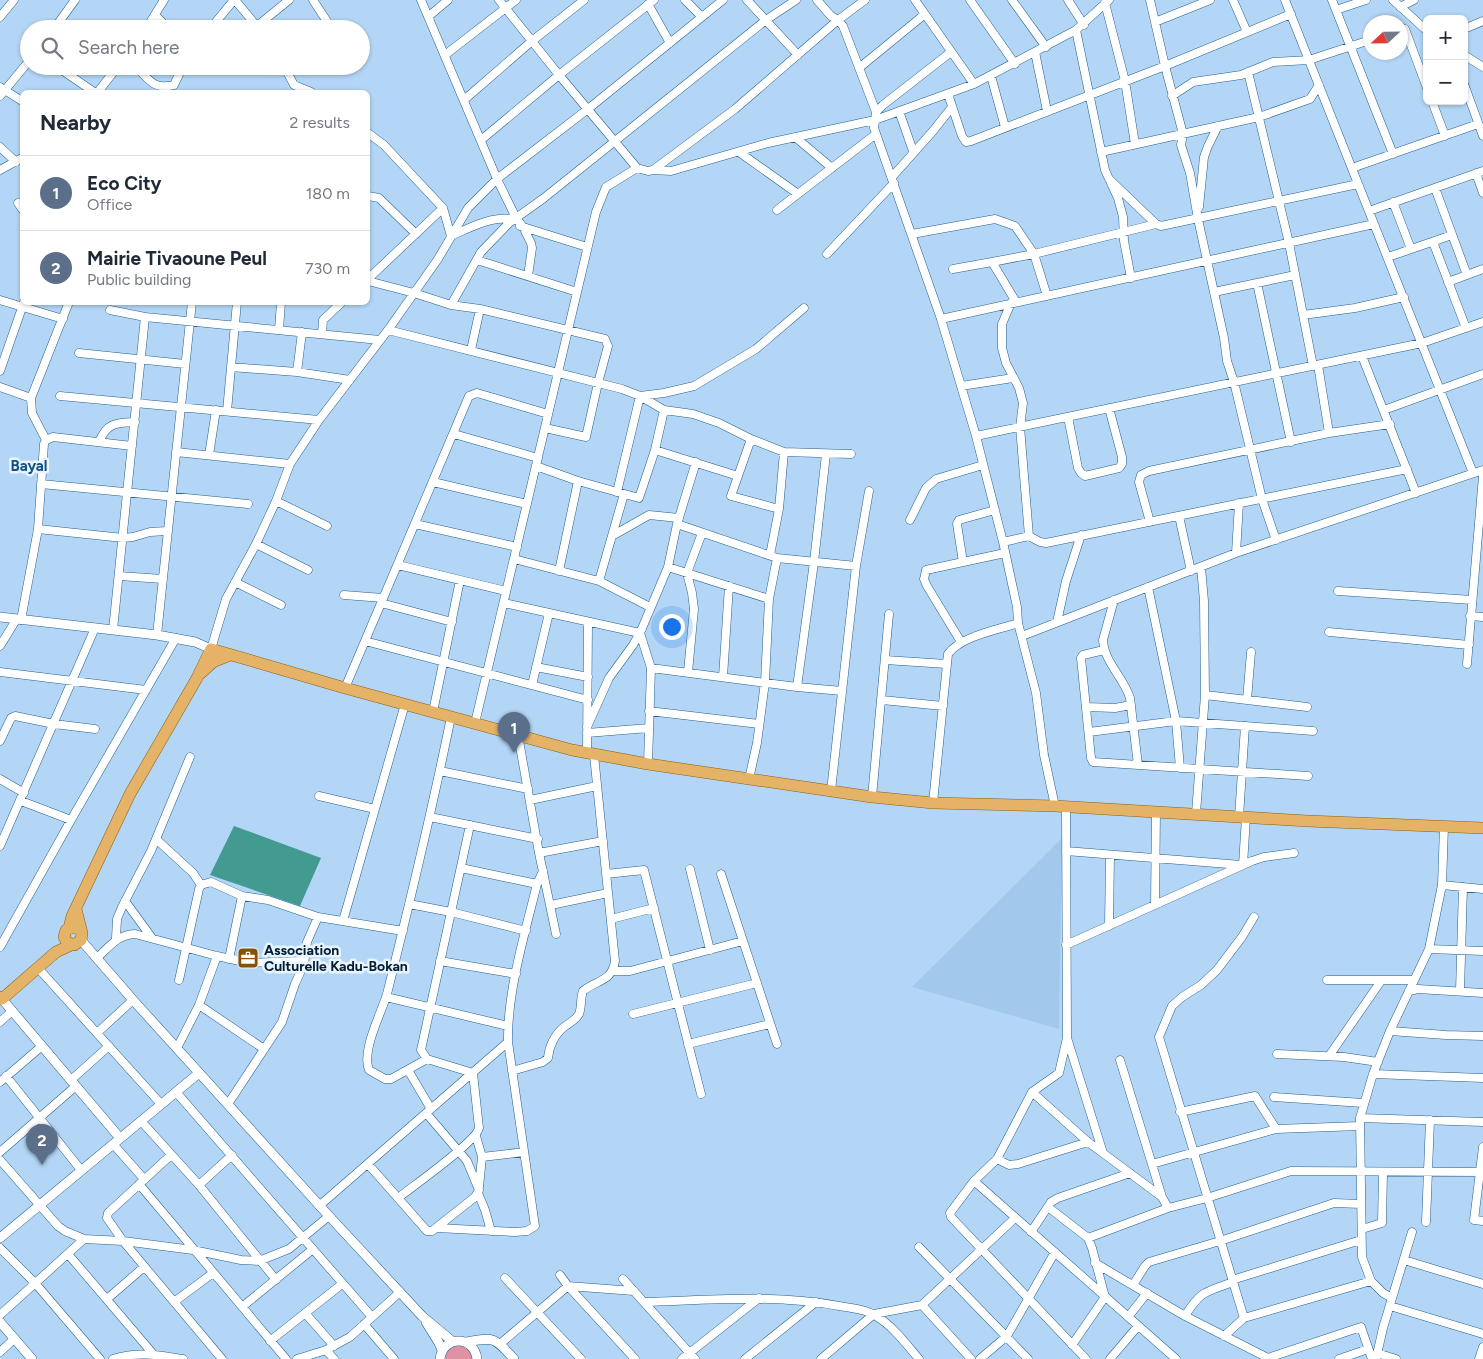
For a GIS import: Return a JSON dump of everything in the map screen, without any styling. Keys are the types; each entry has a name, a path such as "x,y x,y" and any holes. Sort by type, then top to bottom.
{"main road":[{"path":"1,998 73,936 76,908 130,794 197,678 211,649 345,688 590,754 872,797 933,802 1060,806 1308,821 1483,828"},
{"path":"197,678 213,662 230,655"}],"street":[{"path":"0,17 14,0"},
{"path":"61,20 75,0"},
{"path":"152,20 164,0"},
{"path":"218,20 235,0 252,20"},
{"path":"266,20 289,0"},
{"path":"313,0 326,20"},
{"path":"421,0 513,220"},
{"path":"429,16 448,0"},
{"path":"499,0 637,168 648,171 671,171 876,116 899,112 948,94 991,76 1076,30 1084,25 1107,2"},
{"path":"445,55 516,0"},
{"path":"464,100 532,41 584,0"},
{"path":"685,0 702,17"},
{"path":"0,617 157,635 194,642 211,649 226,599 256,544 276,501 290,464 319,420 388,330 438,260 468,208 497,179 588,109 723,0"},
{"path":"747,0 798,55"},
{"path":"451,305 481,252 513,220 544,198 766,20 796,0"},
{"path":"818,0 842,26 876,116"},
{"path":"653,170 734,109 838,20 865,0"},
{"path":"915,0 974,84"},
{"path":"970,0 1015,64"},
{"path":"1012,0 1046,47"},
{"path":"1068,0 1084,25"},
{"path":"1150,0 1172,96 1183,134 1182,145 1190,173 1227,361 1234,382 1262,499 1276,540"},
{"path":"1155,22 1210,0"},
{"path":"1232,0 1247,32"},
{"path":"1285,0 1473,473"},
{"path":"1332,0 1393,154"},
{"path":"1336,10 1366,0"},
{"path":"1393,0 1423,28"},
{"path":"1400,8 1414,0"},
{"path":"481,140 651,2 670,43"},
{"path":"1107,2 1125,81 1135,144"},
{"path":"859,68 925,14"},
{"path":"948,94 962,136 966,142 1165,66 1291,14"},
{"path":"155,15 160,20"},
{"path":"1468,27 1483,21"},
{"path":"1408,28 1419,24"},
{"path":"1076,30 1105,170 1121,211 1131,278"},
{"path":"1408,42 1423,78"},
{"path":"1172,96 1193,82 1241,75 1273,62 1309,60 1363,43"},
{"path":"951,52 883,105 876,116 874,128 942,319 976,436 1003,542 1017,607 1018,623 1035,687 1044,754 1060,806 1066,851 1067,1038 1059,1073 1032,1092 997,1159 974,1182 950,1213 981,1250 1086,1359"},
{"path":"1035,52 1047,111"},
{"path":"1468,58 1483,67"},
{"path":"20,71 2,91 20,100"},
{"path":"1248,72 1289,243 1329,433"},
{"path":"69,75 91,90"},
{"path":"100,90 111,75"},
{"path":"145,75 158,87 164,88 174,85 179,75"},
{"path":"289,75 296,89"},
{"path":"991,76 1005,127"},
{"path":"1101,152 1259,117 1310,99 1319,86"},
{"path":"1468,95 1483,136"},
{"path":"1433,105 1444,136"},
{"path":"827,254 893,180 913,151 933,131 952,107"},
{"path":"899,112 913,151"},
{"path":"1352,168 1478,124"},
{"path":"1198,219 1204,157 1218,126"},
{"path":"370,134 384,145 444,208 451,236"},
{"path":"777,210 876,134"},
{"path":"795,138 832,168"},
{"path":"0,147 19,160 0,170"},
{"path":"739,152 798,194"},
{"path":"475,723 596,212 606,187 637,168"},
{"path":"1369,211 1479,172 1483,193"},
{"path":"1109,179 1156,224 1161,226 1358,184"},
{"path":"1435,188 1467,275"},
{"path":"370,196 379,198 416,234"},
{"path":"1393,202 1411,249"},
{"path":"370,278 444,208"},
{"path":"451,236 494,219 504,218 513,220 523,227 587,247"},
{"path":"912,234 995,219 1015,226 1034,254 1047,296"},
{"path":"953,270 1034,254 1156,224"},
{"path":"942,319 1374,224"},
{"path":"523,227 532,248 528,276"},
{"path":"1388,257 1452,235"},
{"path":"1433,242 1466,328"},
{"path":"477,260 577,292"},
{"path":"992,262 1014,303"},
{"path":"1448,282 1483,269"},
{"path":"1214,292 1295,274"},
{"path":"370,281 451,305 480,309 606,340 608,346 586,437 545,428"},
{"path":"1257,283 1291,442"},
{"path":"1303,315 1355,308 1404,297"},
{"path":"0,300 20,304"},
{"path":"1014,303 1002,324 1001,338 1003,354 1013,378 1020,388 1023,404 1020,427 1029,536"},
{"path":"0,371 23,305 63,319"},
{"path":"46,440 32,413 31,398 68,305"},
{"path":"157,635 192,305"},
{"path":"227,411 237,305"},
{"path":"279,330 281,305"},
{"path":"322,334 323,320 339,305"},
{"path":"640,396 694,386 756,350 804,308"},
{"path":"471,350 480,309"},
{"path":"110,310 190,321 380,340"},
{"path":"113,630 146,316"},
{"path":"976,436 1422,343 1483,322"},
{"path":"388,330 622,389 640,396 664,410 693,414 784,452 851,454"},
{"path":"297,372 302,332"},
{"path":"79,353 185,364"},
{"path":"1362,356 1416,493"},
{"path":"231,367 297,372 350,380"},
{"path":"1384,410 1483,374"},
{"path":"961,386 1013,378"},
{"path":"0,386 31,398"},
{"path":"345,688 469,396 476,393 548,414"},
{"path":"60,396 319,420"},
{"path":"599,581 612,536 640,396"},
{"path":"1068,417 1078,468 1085,476 1119,468 1122,464 1122,457 1109,408"},
{"path":"209,455 216,410"},
{"path":"454,434 537,462 578,481 639,498 655,450 664,410"},
{"path":"99,442 104,432 110,426 135,422"},
{"path":"1150,522 1139,482 1141,475 1148,471 1329,433 1390,424"},
{"path":"0,646 18,620 38,529 44,444 46,440 53,437 132,446"},
{"path":"751,439 731,496 779,509"},
{"path":"655,450 738,476"},
{"path":"176,452 290,464"},
{"path":"749,779 765,682 769,599 784,452"},
{"path":"797,687 826,454"},
{"path":"587,730 609,678 640,633 668,567 678,521 696,462"},
{"path":"910,520 926,488 936,479 983,465"},
{"path":"1003,542 1029,536 1046,543 1407,469"},
{"path":"1022,636 1236,553 1483,470"},
{"path":"1467,664 1470,616 1479,567 1483,476"},
{"path":"559,571 578,481"},
{"path":"433,482 527,504"},
{"path":"41,484 248,504"},
{"path":"830,791 856,566 869,492"},
{"path":"276,501 327,526"},
{"path":"1236,553 1239,504"},
{"path":"963,562 957,524 959,520 995,510"},
{"path":"612,536 649,515 678,521 702,533 774,556 856,566"},
{"path":"1179,516 1191,570"},
{"path":"415,524 517,547"},
{"path":"38,529 123,538 133,538 150,532 168,530"},
{"path":"688,672 694,609 687,573 702,533"},
{"path":"1057,622 1066,581 1081,535"},
{"path":"256,544 308,570"},
{"path":"961,642 924,579 926,570 1005,553"},
{"path":"514,559 599,581 650,607"},
{"path":"398,564 506,591"},
{"path":"668,567 769,599"},
{"path":"1196,813 1205,696 1204,601 1201,567"},
{"path":"119,576 163,579"},
{"path":"433,712 460,580"},
{"path":"236,582 281,606"},
{"path":"723,677 729,586"},
{"path":"1148,587 1176,721 1180,768"},
{"path":"1338,591 1472,600"},
{"path":"344,595 382,601 452,622"},
{"path":"1114,600 1103,640 1104,650 1126,689 1131,705 1138,765"},
{"path":"504,603 640,633"},
{"path":"532,685 549,613"},
{"path":"872,797 889,614"},
{"path":"1470,616 1483,617"},
{"path":"512,1071 543,1062 548,1058 548,1051 562,1028 578,1017 583,991 604,979 614,970 615,961 597,786 587,730 588,622"},
{"path":"933,802 948,654 952,648 961,642 1018,623"},
{"path":"0,846 2,833 23,797 95,628"},
{"path":"1329,632 1469,645"},
{"path":"640,633 651,668 648,764"},
{"path":"0,947 70,820 176,638"},
{"path":"365,641 588,700"},
{"path":"1104,650 1083,655 1081,658 1091,758 1094,762 1308,776"},
{"path":"1247,700 1252,652"},
{"path":"885,660 947,664"},
{"path":"536,667 588,677"},
{"path":"651,668 842,691"},
{"path":"0,672 146,690"},
{"path":"1205,696 1307,707"},
{"path":"882,700 942,706"},
{"path":"343,921 405,704"},
{"path":"1086,707 1115,708 1131,705"},
{"path":"649,711 759,724"},
{"path":"0,741 12,716 95,730"},
{"path":"427,1059 395,1078 385,1079 369,1070 367,1060 369,1047 386,997 403,931 451,717"},
{"path":"1089,732 1176,721 1313,731"},
{"path":"1243,865 1242,772 1244,726"},
{"path":"587,730 649,728"},
{"path":"518,735 539,853 556,934"},
{"path":"116,938 117,919 156,839 190,758"},
{"path":"440,771 528,789"},
{"path":"0,779 23,797 70,820"},
{"path":"530,800 597,786"},
{"path":"319,796 375,810"},
{"path":"1155,905 1156,811"},
{"path":"430,817 538,839"},
{"path":"470,825 421,1050 427,1059 473,1073"},
{"path":"1444,826 1442,885 1428,949 1390,1031 1363,1103 1360,1122 1362,1257 1371,1281 1391,1302 1483,1334"},
{"path":"156,839 194,873 201,886 179,980"},
{"path":"539,853 603,841"},
{"path":"1066,851 1243,865"},
{"path":"1066,945 1243,865 1264,857 1294,853"},
{"path":"1109,926 1110,854"},
{"path":"461,868 537,884"},
{"path":"690,869 710,950"},
{"path":"606,874 644,870 701,1094"},
{"path":"437,1228 527,1231 535,1226 508,1042 508,1017 537,884 544,871"},
{"path":"721,874 777,1044"},
{"path":"201,886 212,882 242,896 268,900 318,917 403,931"},
{"path":"1442,885 1483,888"},
{"path":"1460,991 1463,887"},
{"path":"551,906 608,893"},
{"path":"229,959 242,896"},
{"path":"125,901 152,938"},
{"path":"409,904 451,912 526,931"},
{"path":"611,919 654,908"},
{"path":"228,1104 282,1022 304,964 307,942 318,917"},
{"path":"1244,1318 1159,1038 1172,1006 1201,985 1217,970 1242,937 1254,917"},
{"path":"97,958 116,938 135,934 249,963 300,961 304,964"},
{"path":"73,936 97,958 319,1206 422,1316 452,1341 466,1342 488,1338 494,1339 514,1359"},
{"path":"614,970 630,971 743,941"},
{"path":"1428,949 1483,952"},
{"path":"176,1048 199,1004 217,956"},
{"path":"440,961 516,974"},
{"path":"38,968 162,1104"},
{"path":"1326,980 1414,980"},
{"path":"1329,1056 1381,981"},
{"path":"633,1014 757,983"},
{"path":"1409,991 1418,989 1483,993"},
{"path":"386,997 508,1026"},
{"path":"1,998 73,1083 117,1141 141,1182 193,1250 286,1359"},
{"path":"97,1033 133,1000"},
{"path":"199,1004 264,1049"},
{"path":"0,1022 12,1012"},
{"path":"688,1044 770,1024"},
{"path":"1390,1031 1483,1036"},
{"path":"1067,1038 1103,1153"},
{"path":"319,1206 508,1042"},
{"path":"0,1082 42,1046"},
{"path":"0,1152 39,1118 109,1046"},
{"path":"1277,1054 1329,1056 1378,1062"},
{"path":"1120,1060 1162,1197 1168,1208"},
{"path":"408,1070 429,1111 467,1161 491,1231"},
{"path":"0,1238 199,1073"},
{"path":"398,1198 476,1136 479,1128 473,1073"},
{"path":"1373,1074 1483,1078"},
{"path":"6,1076 82,1170"},
{"path":"176,1092 372,1317"},
{"path":"1032,1092 1088,1142 1162,1197"},
{"path":"1180,1112 1255,1096 1276,1129"},
{"path":"1274,1097 1363,1103"},
{"path":"1152,1164 1276,1129 1360,1122 1430,1120 1483,1122"},
{"path":"1426,1222 1430,1120"},
{"path":"141,1121 199,1185 276,1280"},
{"path":"368,1164 427,1231 432,1231 478,1192 482,1157 476,1136"},
{"path":"997,1159 1009,1165 1018,1164 1088,1142"},
{"path":"1483,1147 1482,1172 1474,1220 1483,1221"},
{"path":"482,1157 524,1152"},
{"path":"171,1155 108,1214 108,1222 222,1359"},
{"path":"199,1185 232,1155"},
{"path":"0,1160 58,1226 84,1239 123,1241 193,1250 241,1260 259,1261 281,1253 329,1216"},
{"path":"1088,1238 1168,1208 1207,1198 1291,1171 1482,1172"},
{"path":"1362,1229 1382,1222 1383,1172"},
{"path":"1031,1232 1048,1207 1058,1198 1130,1173"},
{"path":"974,1182 1175,1359"},
{"path":"1133,1285 1144,1266 1149,1262 1220,1241 1334,1203 1361,1204"},
{"path":"1048,1207 1088,1238 1105,1297"},
{"path":"644,1302 759,1298 816,1302 874,1314 922,1305 1015,1218"},
{"path":"1375,1357 1412,1232"},
{"path":"0,1314 84,1239"},
{"path":"1185,1316 1194,1301 1201,1294 1233,1281 1361,1240"},
{"path":"919,1247 1028,1359"},
{"path":"0,1248 36,1283 100,1359"},
{"path":"242,1307 313,1249"},
{"path":"980,1359 1007,1336 1055,1252"},
{"path":"68,1254 154,1355"},
{"path":"1404,1260 1483,1284"},
{"path":"1095,1263 1185,1316 1268,1358 1361,1327 1368,1349 1375,1357 1396,1359"},
{"path":"107,1299 144,1267"},
{"path":"174,1302 213,1273"},
{"path":"560,1275 635,1359"},
{"path":"505,1278 580,1359"},
{"path":"623,1280 692,1356"},
{"path":"1224,1336 1244,1318 1371,1281"},
{"path":"270,1341 342,1284"},
{"path":"500,1344 568,1286 634,1291"},
{"path":"297,1359 326,1350 350,1337 400,1292"},
{"path":"1128,1317 1147,1293"},
{"path":"1072,1345 1105,1297"},
{"path":"682,1359 692,1356 759,1298"},
{"path":"745,1359 816,1302"},
{"path":"922,1305 971,1359"},
{"path":"305,1313 334,1346"},
{"path":"821,1359 874,1314"},
{"path":"874,1314 919,1359"},
{"path":"422,1316 439,1343 441,1354"},
{"path":"0,1322 32,1359"},
{"path":"364,1324 394,1359"},
{"path":"1110,1359 1138,1326"},
{"path":"466,1342 471,1345 477,1356 488,1338"},
{"path":"0,1352 14,1339"},
{"path":"441,1354 446,1345 452,1341"},
{"path":"1480,1359 1483,1347"},
{"path":"1339,1359 1368,1349"},
{"path":"326,1350 334,1359"},
{"path":"113,1359 123,1355 138,1354 183,1359"}],"shaded area":[{"path":"234,826 321,858 300,906 210,875"},
{"path":"1062,838 1059,1029 912,987"},
{"path":"457,1343 468,1346 474,1359 445,1359 448,1349"}],"place":[{"name":"Eco City","path":"514,753"},
{"name":"Association Culturelle Kadu-Bokan","path":"248,958"},
{"name":"Mairie Tivaoune Peul","path":"42,1165"}],"district":[{"name":"Bayal","path":"29,466"}]}
